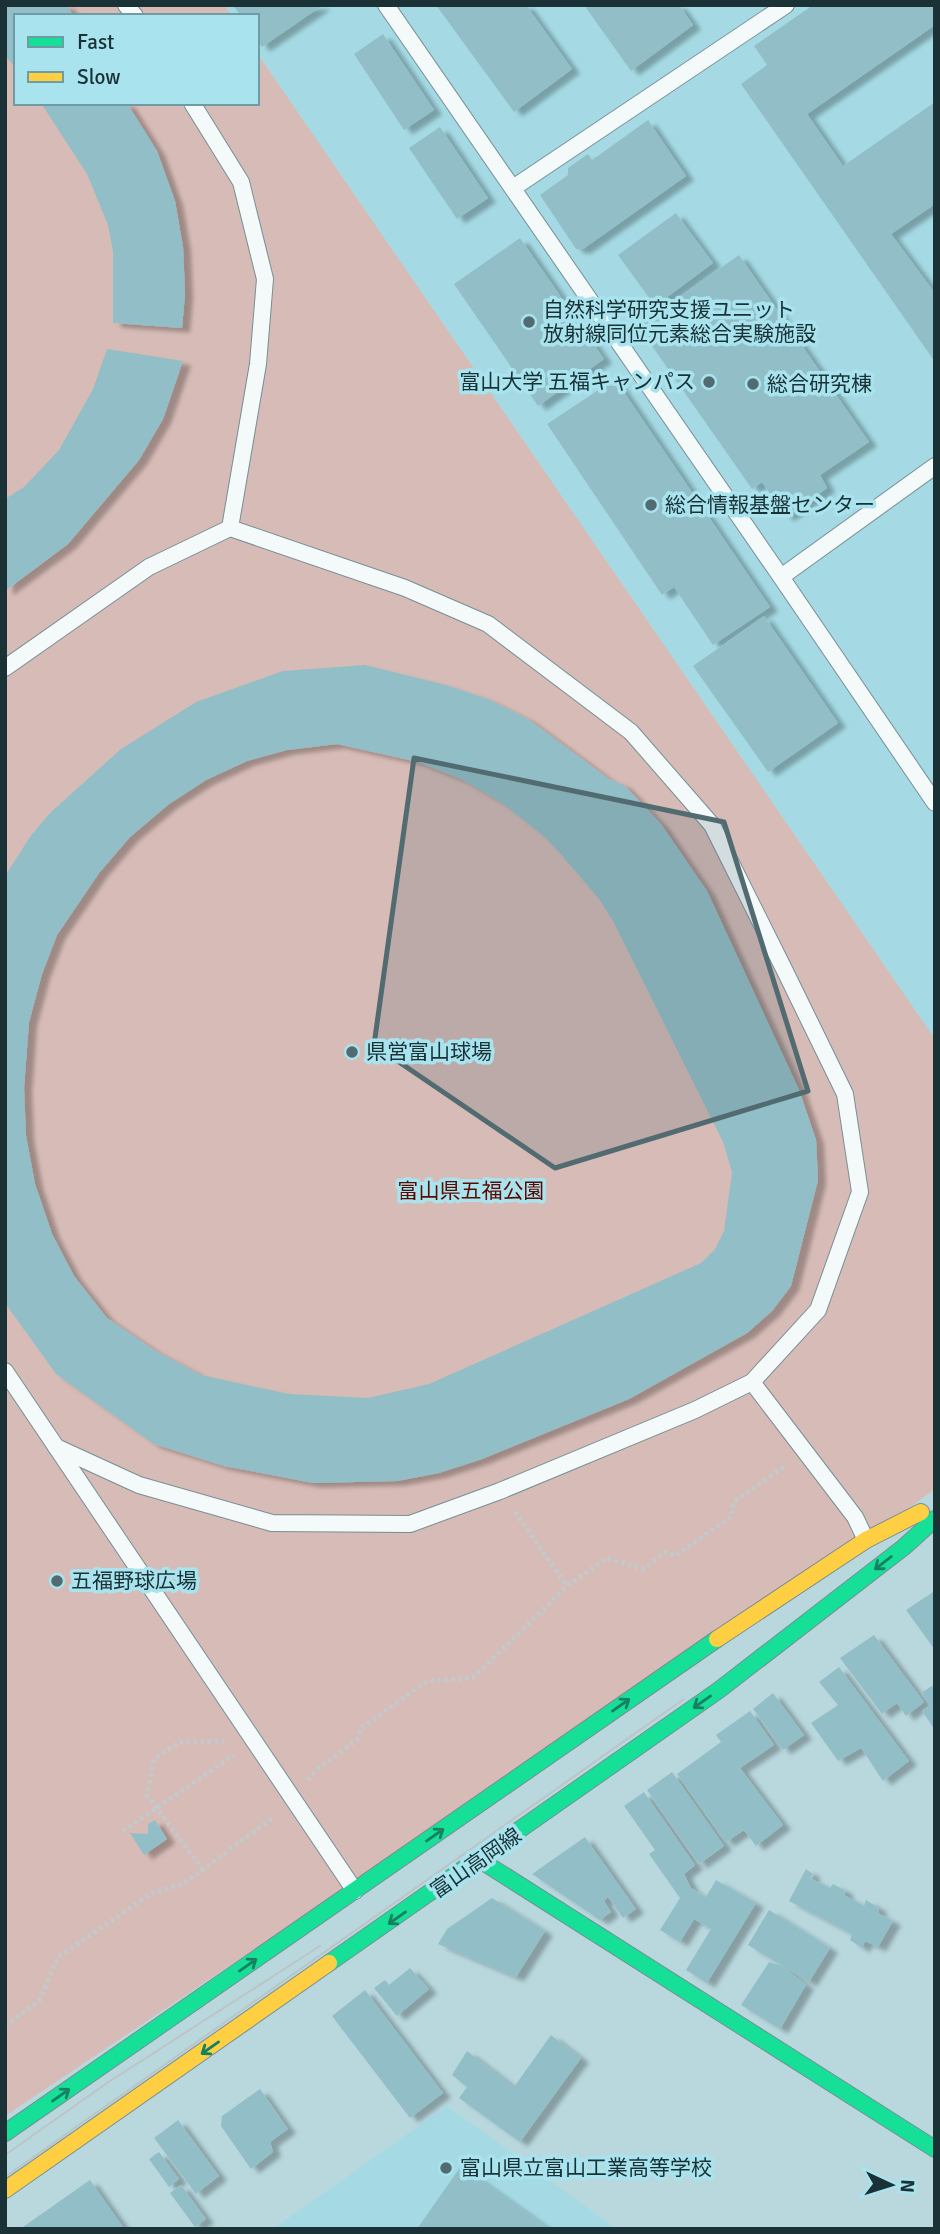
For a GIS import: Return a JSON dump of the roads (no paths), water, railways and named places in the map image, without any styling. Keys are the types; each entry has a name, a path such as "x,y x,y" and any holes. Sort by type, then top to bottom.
{"main road":[{"path":"5,2133 693,1655 866,1540 935,1505"},
{"name":"富山高岡線","path":"5,2190 481,1860 719,1690 904,1547 935,1519"},
{"path":"481,1860 935,2149"}],"lane":[{"path":"386,5 935,803"},
{"path":"513,188 786,5"},
{"path":"193,105 241,182 265,279 258,365 230,528"},
{"path":"781,577 935,466"},
{"path":"5,668 149,567 230,528 405,588 488,624 631,732 712,825 845,1094 860,1192 818,1310 752,1382 695,1410 500,1492 410,1524 272,1523 139,1485 56,1447"},
{"path":"5,1371 293,1803 355,1891"},
{"path":"752,1382 855,1517 866,1540"}],"tram line":[{"path":"5,2177 684,1699"},
{"path":"5,2155 107,2083 320,1946"}],"place":[{"name":"自然科学研究支援ユニット 放射線同位元素総合実験施設","path":"529,322"},
{"name":"富山大学 五福キャンパス","path":"709,382"},
{"name":"総合研究棟","path":"753,384"},
{"name":"総合情報基盤センター","path":"651,505"},
{"name":"県営富山球場","path":"352,1052"},
{"name":"五福野球広場","path":"57,1581"},
{"name":"富山県立富山工業高等学校","path":"446,2168"}],"park label":[{"name":"富山県五福公園","path":"471,1191"}]}
